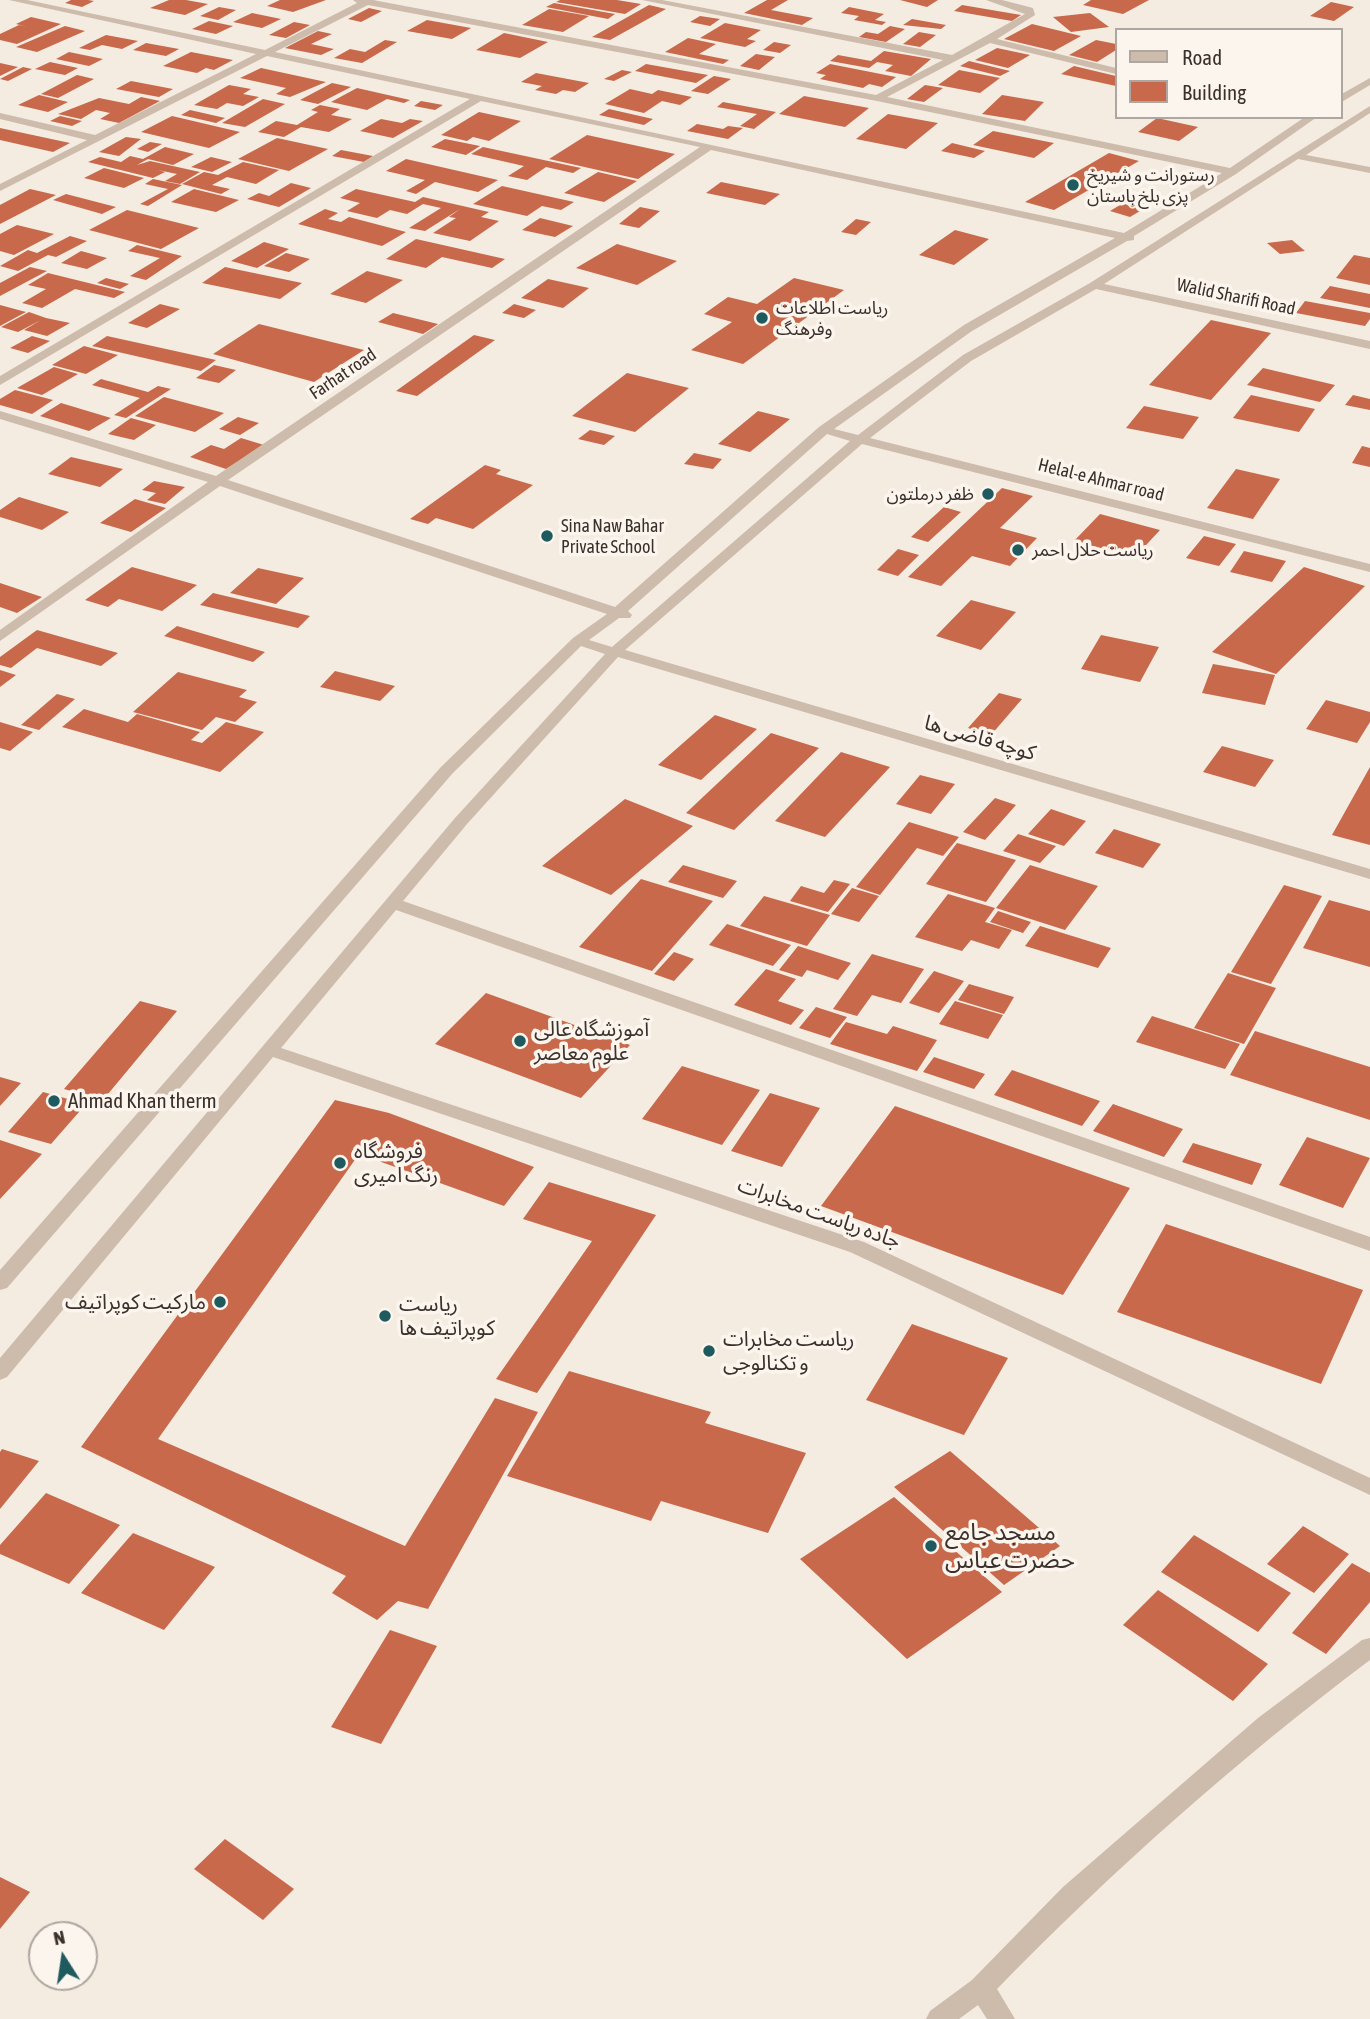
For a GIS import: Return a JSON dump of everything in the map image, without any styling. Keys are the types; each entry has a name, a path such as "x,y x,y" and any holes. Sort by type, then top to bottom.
{"street":[{"path":"14,0 709,146 1157,246"},
{"path":"647,0 955,58"},
{"path":"877,99 989,40 1030,15 1030,10 1022,5 990,0"},
{"path":"0,188 362,1 877,99 1232,172"},
{"path":"989,40 1114,71"},
{"path":"1342,99 1370,81"},
{"path":"0,381 479,97"},
{"path":"0,1372 461,821 615,652 648,621 860,439 967,358 1094,285 1370,109"},
{"path":"0,116 97,138"},
{"path":"0,1283 446,771 578,641 617,613 824,430 968,328 1232,172 1307,119"},
{"name":"Farhat road","path":"0,637 218,481 709,146"},
{"path":"1297,156 1370,170"},
{"name":"Walid Sharifi Road","path":"1094,285 1370,345"},
{"path":"0,415 218,481 648,621"},
{"name":"Helal-e Ahmar road","path":"824,430 1370,568"},
{"name":"کوچه قاضی ها","path":"578,641 1370,874"},
{"path":"393,902 1370,1244"},
{"name":"جاده ریاست مخابرات","path":"270,1050 857,1247 1370,1487"},
{"path":"939,2019 981,1988 1072,1895 1266,1725 1370,1647"},
{"path":"981,1988 1002,2019"}],"building":[{"path":"71,0 94,1 82,7 65,3"},
{"path":"169,0 208,4 185,15 150,8"},
{"path":"280,0 326,0 293,12 267,6"},
{"path":"617,0 641,4 625,14 556,2"},
{"path":"767,0 788,0 771,10 813,18 802,25 744,13"},
{"path":"900,0 938,0 927,7"},
{"path":"1091,0 1149,0 1123,14 1083,5"},
{"path":"1331,2 1354,7 1334,21 1310,16"},
{"path":"554,3 615,14 608,19 546,7"},
{"path":"649,5 666,9 610,40 592,37"},
{"path":"962,5 1021,15 1012,21 954,11"},
{"path":"219,7 236,10 218,20 200,16"},
{"path":"849,7 884,14 875,20 886,22 882,25 854,20 859,16 841,13"},
{"path":"369,8 382,11 361,22 348,19"},
{"path":"549,9 589,16 563,32 522,25"},
{"path":"252,13 281,19 262,28 233,22"},
{"path":"1090,13 1109,27 1071,32 1053,17"},
{"path":"700,16 720,19 710,26 690,22"},
{"path":"31,17 61,24 17,44 0,40 0,34 19,25 28,27 16,24"},
{"path":"912,19 946,25 941,29 903,25"},
{"path":"427,20 471,28 452,39 407,31"},
{"path":"209,21 233,26 216,34 192,29"},
{"path":"294,22 310,25 286,38 269,35"},
{"path":"725,23 761,30 747,39 756,41 745,47 700,38"},
{"path":"1032,24 1081,36 1054,51 1004,39"},
{"path":"65,26 85,31 37,52 16,47"},
{"path":"890,26 905,29 886,42 859,37 866,32 878,34"},
{"path":"318,31 332,34 311,44 334,49 321,55 285,48"},
{"path":"919,32 936,35 920,47 903,44"},
{"path":"504,33 548,42 520,58 476,50"},
{"path":"106,35 138,41 122,49 102,45 90,50 79,48"},
{"path":"688,38 716,44 699,54 729,60 723,64 665,52"},
{"path":"385,40 397,42 362,63 334,58 350,49 365,52"},
{"path":"1096,40 1114,44 1114,51 1097,62 1069,55"},
{"path":"774,42 791,45 780,53 763,50"},
{"path":"146,43 179,49 166,56 133,50"},
{"path":"997,48 1030,55 1008,68 975,60"},
{"path":"884,51 931,59 911,76 885,71 893,65 877,62 869,68 830,61 838,55 871,61"},
{"path":"69,52 103,59 89,66 56,59"},
{"path":"191,52 233,60 214,70 206,68 197,73 163,66"},
{"path":"756,54 775,57 759,70 740,66"},
{"path":"969,61 1010,71 1000,76 960,66"},
{"path":"50,62 78,68 65,75 35,69"},
{"path":"0,63 18,67 0,76"},
{"path":"646,64 708,75 696,83 635,71"},
{"path":"830,64 896,77 882,87 869,84 863,88 820,79 826,75 816,73"},
{"path":"1074,66 1114,76 1114,86 1061,74"},
{"path":"23,67 32,69 8,81 0,79"},
{"path":"261,68 326,82 290,97 276,94 286,88 240,78"},
{"path":"622,70 632,72 614,81 604,79"},
{"path":"959,70 1000,78 980,93 938,85"},
{"path":"536,73 589,83 575,92 563,90 556,94 535,90 542,86 521,82"},
{"path":"77,75 94,79 58,98 41,94"},
{"path":"714,76 731,79 708,94 691,91"},
{"path":"131,81 173,89 159,97 116,89"},
{"path":"332,83 351,87 318,104 300,100"},
{"path":"229,85 251,89 243,94 259,97 243,106 227,103 217,109 194,105"},
{"path":"925,85 943,88 924,102 907,99"},
{"path":"357,88 410,100 404,103 387,99 367,110 331,102"},
{"path":"630,89 652,94 658,90 692,97 680,105 662,101 644,113 605,104"},
{"path":"39,95 68,102 48,112 18,105"},
{"path":"1002,95 1044,102 1025,121 982,114"},
{"path":"804,96 869,108 845,127 779,114"},
{"path":"141,97 160,101 119,123 100,119 110,113 96,110 81,119 58,114 99,98 129,104"},
{"path":"263,99 285,104 245,127 222,123"},
{"path":"421,101 443,105 435,110 414,106"},
{"path":"723,102 776,112 754,129 740,126 757,114 717,107"},
{"path":"320,105 340,109 331,115 352,119 329,132 301,127 284,137 258,132 276,121 297,125 318,112 311,110"},
{"path":"609,109 653,119 644,125 599,115"},
{"path":"190,110 225,118 216,123 181,115"},
{"path":"479,112 521,121 489,141 473,137 467,141 441,135"},
{"path":"888,114 938,123 906,149 856,139"},
{"path":"60,116 82,121 72,126 50,121"},
{"path":"172,116 240,132 209,148 141,132"},
{"path":"381,119 402,123 410,119 423,121 393,138 360,131"},
{"path":"1156,119 1198,127 1179,141 1138,132"},
{"path":"697,124 723,129 728,126 743,128 728,139 687,131"},
{"path":"0,128 70,143 53,152 0,140"},
{"path":"993,131 1054,143 1034,158 973,145"},
{"path":"587,135 675,154 638,179 549,159"},
{"path":"126,137 141,139 119,156 99,152"},
{"path":"277,138 328,149 289,171 238,159"},
{"path":"445,139 480,146 466,155 431,147"},
{"path":"150,142 162,144 148,152 137,149"},
{"path":"952,143 985,151 974,158 941,151"},
{"path":"165,147 194,154 173,165 148,159 137,165 150,161 200,172 180,184 165,181 177,174 158,170 165,172 153,178 88,162 100,157 121,162 130,156 143,159"},
{"path":"483,147 581,168 573,173 546,167 527,180 508,176 524,166 471,154"},
{"path":"341,150 373,156 364,162 332,156"},
{"path":"1109,153 1139,161 1054,210 1025,202"},
{"path":"211,157 232,162 212,172 191,167"},
{"path":"406,159 498,180 478,192 435,182 416,194 406,191 425,180 386,171"},
{"path":"243,162 279,170 256,184 227,177 212,185 230,189 221,194 182,184 204,172 218,175"},
{"path":"104,168 144,178 124,188 84,178"},
{"path":"598,172 637,181 604,202 564,193"},
{"path":"153,179 182,185 148,206 140,204 168,189 145,184"},
{"path":"721,182 780,194 765,205 706,193"},
{"path":"291,183 311,188 279,207 247,199 259,193 269,196"},
{"path":"502,186 574,202 561,210 542,206 527,216 473,204"},
{"path":"30,189 56,195 0,224 0,205"},
{"path":"194,189 239,200 216,212 171,202"},
{"path":"356,189 415,202 423,197 489,212 481,217 499,221 470,241 433,233 456,218 449,217 460,209 425,231 409,228 441,208 423,204 407,214 390,210 377,218 347,211 360,203 340,198"},
{"path":"66,194 116,207 102,214 53,200"},
{"path":"1130,199 1150,205 1130,217 1110,211"},
{"path":"640,207 660,211 639,228 619,224"},
{"path":"325,209 338,213 328,219 341,222 349,217 406,232 382,246 298,224"},
{"path":"127,210 199,228 161,249 89,230"},
{"path":"540,218 573,226 555,237 522,230"},
{"path":"856,219 871,222 856,235 841,232"},
{"path":"17,225 54,234 14,255 0,251 0,234"},
{"path":"955,230 989,239 954,265 919,255"},
{"path":"70,236 87,241 56,257 48,255 18,271 0,266 28,250 37,253"},
{"path":"416,239 505,259 492,268 442,257 426,268 386,259"},
{"path":"1292,240 1305,251 1280,254 1267,243"},
{"path":"264,242 289,249 257,268 231,261"},
{"path":"617,244 677,261 637,285 576,268"},
{"path":"137,245 182,256 146,280 130,276 160,258 128,251"},
{"path":"81,251 107,258 87,269 61,263"},
{"path":"286,253 310,259 289,272 264,266"},
{"path":"1354,255 1370,258 1370,285 1336,278"},
{"path":"30,267 47,271 0,296 0,283"},
{"path":"225,267 302,283 280,299 202,283"},
{"path":"367,271 403,280 366,303 330,294"},
{"path":"48,273 125,292 114,298 75,289 42,308 22,303 46,289 28,285"},
{"path":"106,278 129,284 120,289 97,283"},
{"path":"794,278 844,290 743,364 691,350 732,322 704,314 728,297 757,304"},
{"path":"548,279 589,288 563,308 521,298"},
{"path":"1330,286 1370,294 1370,308 1320,298"},
{"path":"1305,301 1370,313 1370,319 1365,326 1296,313"},
{"path":"160,304 180,309 147,328 128,323"},
{"path":"514,304 536,310 524,318 502,313"},
{"path":"0,305 26,312 0,326"},
{"path":"29,312 70,323 47,336 24,330 41,320 18,332 1,327"},
{"path":"393,313 438,324 423,334 378,322"},
{"path":"1211,320 1271,333 1211,400 1149,385"},
{"path":"259,324 364,350 314,382 213,354"},
{"path":"474,335 495,340 417,396 396,391"},
{"path":"32,336 50,341 28,353 10,348"},
{"path":"107,336 216,360 201,371 92,346"},
{"path":"84,346 118,355 86,374 52,365"},
{"path":"214,365 236,370 219,383 196,378"},
{"path":"54,367 78,374 42,395 17,388"},
{"path":"1263,368 1335,385 1320,402 1247,385"},
{"path":"627,373 689,388 635,432 572,416"},
{"path":"101,379 148,392 158,386 171,389 126,418 114,415 140,398 92,385"},
{"path":"15,390 53,400 32,414 0,405 0,399"},
{"path":"1251,395 1315,409 1299,432 1233,418"},
{"path":"1353,395 1370,399 1370,410 1345,405"},
{"path":"164,397 224,413 195,432 135,416"},
{"path":"61,403 111,418 89,431 40,416"},
{"path":"1144,406 1199,417 1183,439 1126,428"},
{"path":"758,411 790,419 750,452 718,444"},
{"path":"238,417 259,423 240,435 219,429"},
{"path":"131,418 156,425 134,440 108,434"},
{"path":"590,430 615,436 604,445 578,439"},
{"path":"241,438 264,445 226,469 190,457 211,445 224,449"},
{"path":"1362,446 1370,448 1370,467 1352,463"},
{"path":"694,453 722,459 713,469 684,464"},
{"path":"71,457 123,469 100,487 48,474"},
{"path":"485,465 501,470 496,474 533,485 473,529 436,518 428,524 410,519"},
{"path":"1236,469 1280,479 1253,519 1207,508"},
{"path":"154,481 185,487 165,504 147,500 156,493 142,490"},
{"path":"1002,488 1033,496 1000,528 1037,538 1010,566 972,556 941,586 908,577"},
{"path":"19,497 69,512 42,530 0,517 0,510"},
{"path":"135,499 166,508 131,532 100,523"},
{"path":"944,507 961,512 928,542 911,537"},
{"path":"1100,514 1160,530 1135,557 1074,541"},
{"path":"1204,536 1236,544 1219,566 1186,558"},
{"path":"898,549 919,555 898,576 877,570"},
{"path":"1244,551 1286,561 1272,582 1230,572"},
{"path":"132,567 197,585 162,611 119,599 108,607 85,600"},
{"path":"1304,567 1365,586 1276,674 1212,652"},
{"path":"258,568 304,578 276,604 230,593"},
{"path":"0,583 42,597 17,613 0,607"},
{"path":"213,593 310,616 298,628 200,605"},
{"path":"971,600 1016,612 981,650 936,636"},
{"path":"177,626 265,652 253,662 164,636"},
{"path":"37,630 118,653 101,666 37,648 11,668 0,665 0,657"},
{"path":"1101,635 1159,647 1140,682 1081,669"},
{"path":"1213,664 1275,675 1265,705 1202,693"},
{"path":"0,670 16,675 0,687"},
{"path":"335,671 395,686 380,701 320,687"},
{"path":"178,672 247,690 239,697 257,702 235,722 216,717 202,730 133,712"},
{"path":"999,693 1022,699 991,735 968,728"},
{"path":"57,694 75,699 39,730 21,725"},
{"path":"1326,700 1370,712 1370,722 1357,743 1306,729"},
{"path":"84,709 128,722 137,714 200,732 191,740 202,743 226,722 264,732 220,772 62,727"},
{"path":"715,715 757,729 701,780 658,765"},
{"path":"0,722 33,732 10,751 0,748"},
{"path":"771,733 819,748 734,830 686,813"},
{"path":"1222,746 1274,760 1255,787 1203,772"},
{"path":"841,752 890,767 825,837 775,821"},
{"path":"1370,767 1370,845 1332,835"},
{"path":"920,775 955,784 931,814 896,804"},
{"path":"995,798 1016,805 985,840 963,832"},
{"path":"625,799 693,826 611,895 542,866"},
{"path":"1051,809 1086,821 1064,846 1028,834"},
{"path":"909,822 959,837 943,856 917,848 880,895 856,887"},
{"path":"1114,829 1161,844 1143,868 1095,853"},
{"path":"1018,834 1056,846 1040,863 1003,851"},
{"path":"957,843 1016,860 986,902 926,884"},
{"path":"683,865 737,881 723,898 668,882"},
{"path":"1030,865 1098,886 1065,930 996,908"},
{"path":"641,879 713,901 652,971 579,947"},
{"path":"834,880 850,884 828,912 790,901 801,886 824,893"},
{"path":"1284,885 1322,896 1271,984 1231,972"},
{"path":"852,888 879,896 859,922 831,914"},
{"path":"948,894 995,908 985,922 1012,930 999,949 971,940 962,951 915,937"},
{"path":"764,896 830,915 807,946 740,926"},
{"path":"1329,900 1370,911 1370,967 1303,948"},
{"path":"998,911 1031,922 1023,933 990,922"},
{"path":"727,924 791,945 773,966 709,945"},
{"path":"1040,926 1111,948 1098,968 1025,946"},
{"path":"798,946 851,963 838,980 807,970 802,977 779,970"},
{"path":"674,952 694,959 674,981 654,974"},
{"path":"872,954 924,969 901,1003 872,995 857,1016 833,1009"},
{"path":"766,969 796,979 778,1001 804,1010 791,1025 734,1005"},
{"path":"934,971 964,981 939,1013 909,1003"},
{"path":"1228,973 1276,988 1244,1044 1194,1028"},
{"path":"969,984 1014,997 1004,1014 958,1000"},
{"path":"486,993 630,1045 581,1098 435,1044"},
{"path":"140,1001 177,1011 103,1100 64,1089"},
{"path":"955,1001 1003,1015 988,1039 939,1024"},
{"path":"816,1007 847,1017 830,1038 799,1028"},
{"path":"1152,1016 1240,1044 1225,1069 1136,1042"},
{"path":"846,1022 887,1034 893,1026 937,1040 917,1071 830,1044"},
{"path":"1255,1031 1370,1067 1370,1120 1230,1075"},
{"path":"934,1057 985,1074 974,1089 923,1072"},
{"path":"682,1066 760,1090 722,1145 642,1119"},
{"path":"1012,1070 1100,1101 1082,1126 994,1095"},
{"path":"0,1077 21,1083 0,1106"},
{"path":"43,1092 86,1104 51,1144 8,1132"},
{"path":"770,1093 820,1108 782,1167 731,1151"},
{"name":"مارکیت کوپراتیف","path":"335,1100 389,1113 534,1167 504,1206 359,1154 158,1439 405,1546 495,1398 538,1412 428,1609 398,1601 377,1620 332,1593 346,1576 81,1447"},
{"path":"1113,1104 1183,1129 1164,1157 1093,1131"},
{"path":"895,1106 1130,1188 1063,1295 821,1206"},
{"path":"1307,1137 1370,1158 1343,1208 1279,1185"},
{"path":"0,1140 42,1154 0,1199"},
{"path":"1193,1143 1262,1164 1252,1185 1182,1162"},
{"path":"549,1182 656,1215 537,1393 496,1379 592,1241 523,1219"},
{"path":"1166,1224 1363,1290 1321,1384 1117,1312"},
{"path":"912,1324 1008,1358 964,1435 866,1400"},
{"path":"569,1371 711,1412 705,1423 806,1453 768,1533 661,1501 651,1521 507,1476"},
{"path":"2,1449 39,1461 0,1509 0,1452"},
{"path":"950,1451 1060,1546 1004,1585 894,1487"},
{"path":"46,1493 120,1525 69,1584 0,1554 0,1545"},
{"path":"894,1497 1002,1592 907,1659 800,1559"},
{"path":"1303,1526 1349,1554 1314,1593 1267,1564"},
{"path":"133,1533 215,1567 164,1630 81,1593"},
{"path":"1194,1535 1291,1593 1258,1632 1161,1572"},
{"path":"1352,1563 1370,1573 1370,1602 1326,1654 1292,1633"},
{"path":"1158,1590 1268,1664 1233,1701 1123,1625"},
{"path":"390,1630 437,1646 381,1744 331,1727"},
{"path":"225,1839 294,1889 263,1920 194,1869"},
{"path":"0,1877 30,1892 0,1929"}],"place":[{"name":"رستورانت و شیریخ پزی بلخ باستان","path":"1073,185"},
{"name":"ریاست اطلاعات وفرهنگ","path":"762,318"},
{"name":"ظفر درملتون","path":"988,494"},
{"name":"Sina Naw Bahar Private School","path":"547,536"},
{"name":"ریاست حلال احمر","path":"1018,550"},
{"name":"آموزشگاه عالی علوم معاصر","path":"520,1041"},
{"name":"Ahmad Khan therm","path":"54,1101"},
{"name":"فروشگاه رنگ امیری","path":"340,1163"},
{"name":"مارکیت کوپراتیف","path":"220,1302"},
{"name":"ریاست کوپراتیف ها","path":"385,1316"},
{"name":"ریاست مخابرات و تکنالوجی","path":"709,1351"},
{"name":"مسجد جامع حضرت عباس","path":"931,1546"}]}
